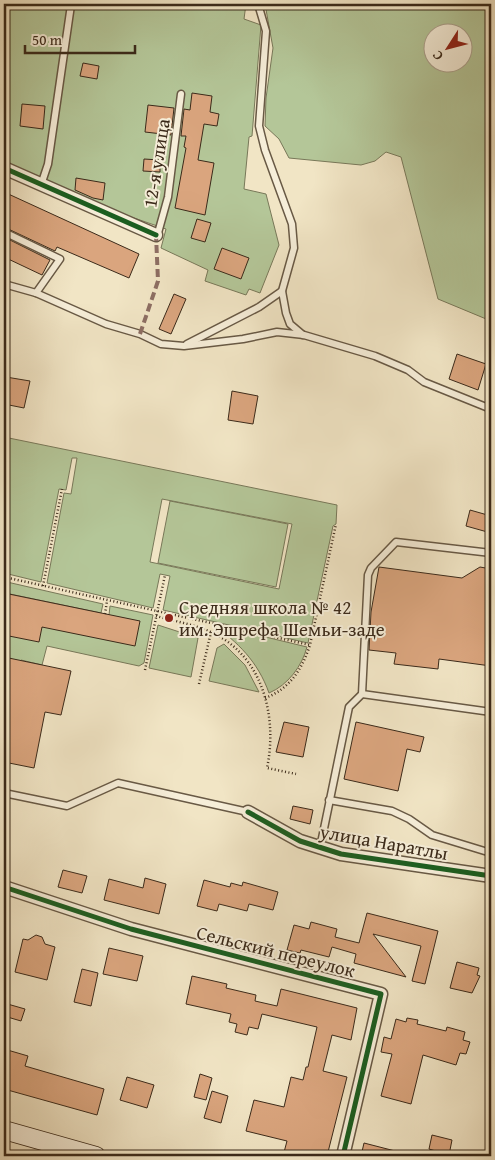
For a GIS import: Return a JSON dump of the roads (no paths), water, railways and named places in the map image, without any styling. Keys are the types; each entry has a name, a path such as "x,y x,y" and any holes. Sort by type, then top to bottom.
{"main road":[{"path":"4,1130 96,1156"}],"street":[{"path":"4,168 156,235"},
{"name":"улица Наратлы","path":"248,812 286,834 320,848 341,854 491,876"},
{"name":"Сельский переулок","path":"4,887 131,930 381,994 343,1156"}],"lane":[{"path":"258,4 266,30 259,126 265,150 292,224 294,248 282,291 286,313 290,324 304,336"},
{"path":"41,185 48,164 71,5"},
{"name":"12-я улица","path":"156,235 168,197 181,94"},
{"path":"4,232 60,259 36,293"},
{"path":"4,286 36,293 106,324 140,334 162,344 184,346 243,339 277,332 304,336 375,356 408,370 424,382 491,409"},
{"path":"184,346 221,325 259,307 282,291"},
{"path":"320,848 349,707 362,694 368,575 371,568 396,542 491,553"},
{"path":"362,694 491,712"},
{"path":"4,793 67,806 118,783 248,812"},
{"path":"329,800 392,811 409,819 432,835 491,853"}],"place":[{"name":"Средняя школа № 42 им. Эшрефа Шемьи-заде","path":"169,618"}]}
